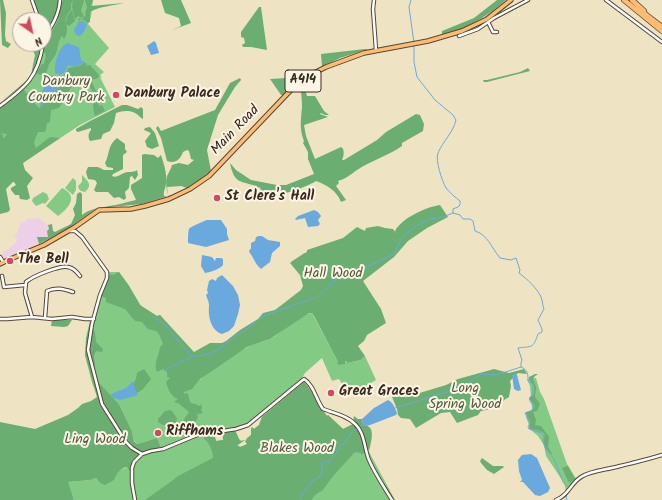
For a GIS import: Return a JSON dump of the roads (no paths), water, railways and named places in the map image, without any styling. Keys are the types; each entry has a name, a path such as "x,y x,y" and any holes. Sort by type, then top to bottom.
{"highway":[{"path":"621,0 640,13"},
{"path":"624,0 662,31"},
{"path":"628,0 655,21"},
{"path":"632,0 662,27"}],"main road":[{"name":"A414","path":"502,7 511,0"},
{"name":"Main Road","path":"75,229 99,210 131,209 145,206 169,199 190,189 209,176 290,91 312,74 326,67 376,50 444,38 480,23 502,7"},
{"name":"A414","path":"2,263 36,249 69,230 75,229"}],"street":[{"path":"32,0 36,12"},
{"path":"52,27 57,16 60,0"},
{"path":"374,0 373,9 376,50"},
{"path":"459,36 473,31 528,0"},
{"path":"606,0 662,42"},
{"path":"502,7 506,12"},
{"path":"488,22 493,32 497,32"},
{"path":"0,106 31,79 39,62 41,52"},
{"path":"75,229 107,272 107,278 92,319 88,350 102,404 126,442 142,454"},
{"path":"0,257 2,263"},
{"path":"2,276 4,287 25,284 31,279 67,266 74,268 80,276"},
{"path":"25,284 25,293 32,317"},
{"path":"45,318 45,290 62,288 73,292"},
{"path":"0,319 72,317 92,319"},
{"path":"135,500 132,483 132,468 134,462 142,454 163,449 197,435 236,429 248,425 304,379 306,379 323,409 339,414 356,424 364,439 370,460 392,500"},
{"path":"556,500 566,495 574,482 582,476 596,471 662,455"}],"water":[{"path":"79,21 83,21 87,24 84,32 80,36 76,35 74,30"},
{"path":"154,41 159,53 151,55 147,46"},
{"path":"67,43 79,47 81,60 89,65 84,63 76,66 68,65 65,72 60,75 55,73 56,60 61,48"},
{"path":"49,75 62,84 40,107 44,84"},
{"path":"314,210 321,216 318,220 320,224 318,226 308,227 305,218 295,219 298,216"},
{"path":"207,220 221,220 227,229 229,240 206,247 188,243 189,229"},
{"path":"262,236 268,240 280,242 280,246 272,253 270,262 261,269 249,252 251,249 251,243 255,241 256,237"},
{"path":"202,255 212,257 215,261 216,258 221,258 223,259 223,265 220,268 205,273 201,266"},
{"path":"222,275 233,286 238,295 240,305 234,326 229,331 222,334 212,326 209,313 209,304 206,295 208,293 207,290 209,281 212,279 216,281 217,278"},
{"path":"512,375 517,375 521,390 518,391 514,389"},
{"path":"132,382 135,382 133,385 138,395 120,400 111,397 111,394 126,388"},
{"path":"388,400 394,405 397,413 396,415 370,425 366,426 363,424 362,419 374,408"},
{"path":"531,454 537,458 550,488 548,492 540,496 535,495 523,482 520,482 522,480 518,460 522,455"}],"waterway":[{"path":"411,0 409,7 414,43"},
{"path":"414,46 414,62 417,77 435,100 453,115 456,120 453,129 437,156 439,170 446,188 460,201 460,205 453,209 453,213 460,215 463,219 470,219 473,221 475,231 486,238 500,258 511,260 516,258 520,270 519,273 534,287 542,298 544,309 538,320 542,332 538,334 535,342 531,346 518,348 522,360 521,367 527,372 528,381 533,384 533,395 530,397 530,402 534,406 533,410 525,413 530,423 528,427 529,429 542,433 544,436 543,442 546,450 554,459 563,482 569,488"},
{"path":"154,317 166,326 192,357 209,354 220,349 261,317 317,297 335,280 347,272 358,271 394,254 402,238 417,225 430,219 443,217 453,213"},
{"path":"164,371 191,357"},
{"path":"395,408 457,389 469,383 481,374 496,375 521,367"},
{"path":"299,500 312,481 320,477 322,463 330,461 353,431 364,424"},
{"path":"567,494 567,500"}],"place":[{"name":"Danbury Palace","path":"116,95"},
{"name":"St Clere's Hall","path":"217,198"},
{"name":"The Bell","path":"10,261"},
{"name":"Great Graces","path":"331,393"},
{"name":"Riffhams","path":"158,433"}],"park label":[{"name":"Danbury Country Park","path":"66,92"},
{"name":"Hall Wood","path":"333,275"},
{"name":"Long Spring Wood","path":"465,398"},
{"name":"Ling Wood","path":"95,441"},
{"name":"Blakes Wood","path":"297,450"}]}
